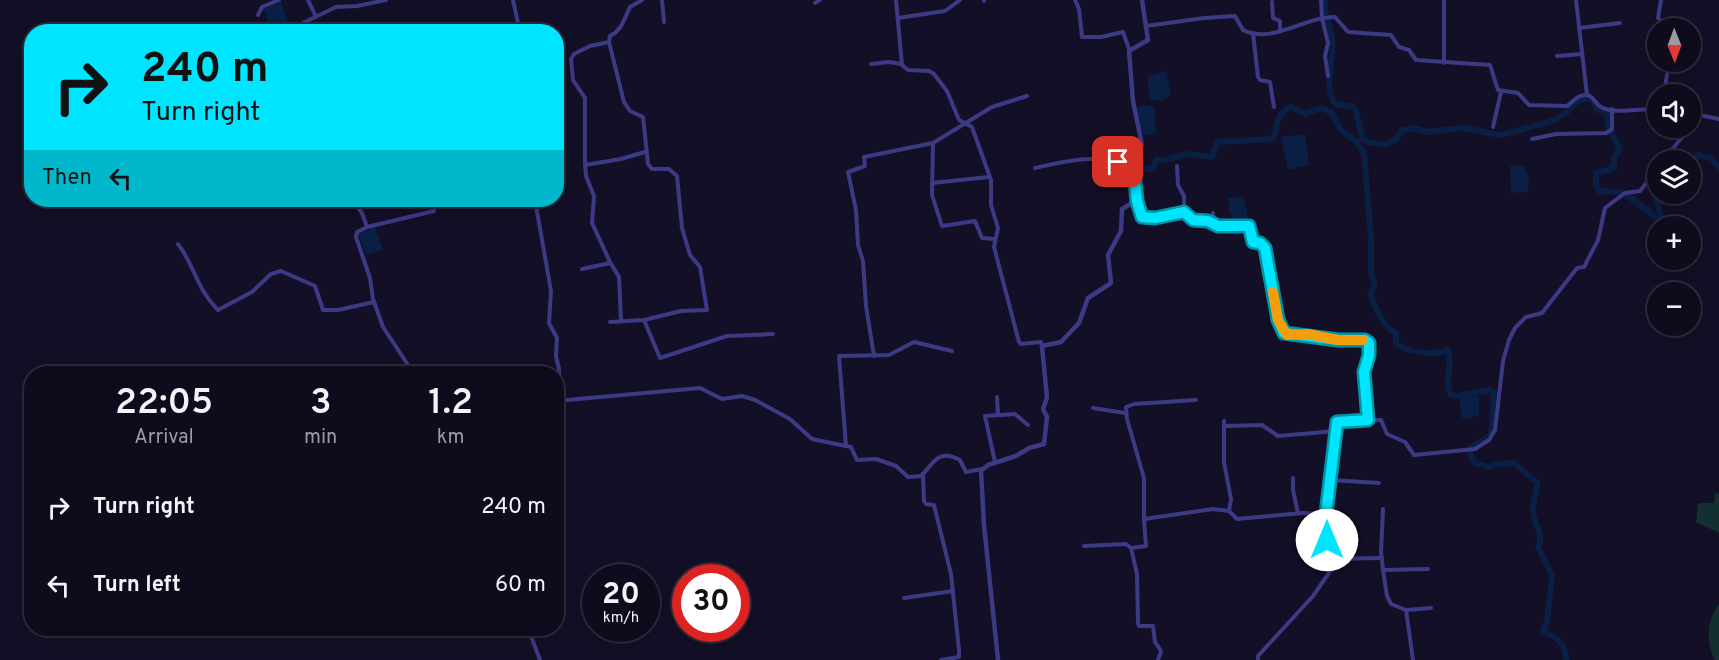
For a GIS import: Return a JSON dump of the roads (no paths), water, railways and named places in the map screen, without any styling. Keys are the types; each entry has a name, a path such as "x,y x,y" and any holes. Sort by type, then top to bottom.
{"street":[{"path":"258,15 262,7 279,0"},
{"path":"308,0 316,17"},
{"path":"303,24 336,7 357,6 386,0"},
{"path":"513,0 518,24"},
{"path":"610,322 644,320 681,311 707,310 700,267 690,255 682,228 676,174 666,169 652,169 647,161 643,117 630,111 624,102 609,42 610,36 618,32 624,23 630,6 642,0"},
{"path":"662,0 664,22"},
{"path":"815,3 820,0"},
{"path":"896,0 902,65"},
{"path":"898,18 945,10 960,0"},
{"path":"1075,0 1079,9 1082,37 1107,36 1123,32 1129,49 1133,101 1142,145 1134,171 1137,201 1142,217 1184,212"},
{"path":"1129,49 1147,41 1142,0"},
{"path":"1321,0 1328,43 1326,56 1328,76"},
{"path":"1444,0 1444,63"},
{"path":"1576,0 1587,95"},
{"path":"1658,18 1660,0"},
{"path":"1272,2 1273,18 1280,21 1280,31"},
{"path":"1146,26 1235,16 1243,30 1253,33 1280,31 1325,18 1337,18 1346,31 1351,33 1391,35 1399,47 1410,51 1414,59 1490,65 1495,87 1501,92 1518,93 1528,105 1570,107 1578,97 1587,95 1600,106 1612,109 1647,109"},
{"path":"1578,28 1620,23"},
{"path":"1253,33 1258,77 1260,80 1270,82 1274,107"},
{"path":"609,42 581,50 571,59 574,83 585,98 585,165 594,194 593,228 610,263 620,277 621,320"},
{"path":"1557,56 1582,54"},
{"path":"872,64 889,62 902,65 908,70 929,71 934,74 947,91 959,120 972,127 989,177 991,205 998,228 995,239 996,257 1020,343 1041,342 1042,345 1061,342 1079,323 1088,298 1111,283 1108,257 1121,231 1122,209 1137,201"},
{"path":"1493,127 1501,92"},
{"path":"874,356 866,306 863,261 858,245 856,210 848,172 866,166 864,157 933,143 992,107 1027,96"},
{"path":"1532,139 1556,134 1602,134 1610,131 1612,109"},
{"path":"1701,115 1719,119"},
{"path":"1671,150 1681,138"},
{"path":"933,143 932,195 942,226 975,221 981,237 995,239"},
{"path":"585,165 645,152"},
{"path":"1035,168 1063,161 1104,159 1118,162 1134,171"},
{"path":"1177,166 1178,185 1184,196 1184,212 1193,220 1218,226 1249,226 1253,242 1264,245 1278,320 1284,333 1338,340 1365,340 1369,343 1369,355 1364,372 1368,420"},
{"path":"932,183 989,177"},
{"path":"1382,558 1329,559 1327,556 1326,514 1337,422 1380,420 1387,434 1405,442 1414,454 1469,450 1483,445 1494,433 1504,355 1515,328 1529,316 1542,313 1566,280 1577,268 1584,267 1598,240 1604,210 1623,195 1640,191 1647,182"},
{"path":"357,207 367,227"},
{"path":"536,207 551,291 549,323 557,338 556,356 558,366"},
{"path":"409,366 387,334 374,302 370,278 356,237 357,232 367,227 434,211"},
{"path":"1213,213 1213,223"},
{"path":"178,244 187,256 199,286 218,310 252,292 271,274 282,270 315,286 323,310 338,310 374,302"},
{"path":"582,269 610,263"},
{"path":"644,320 660,358 727,336 773,334"},
{"path":"846,446 838,358 840,356 891,355 914,342 952,351"},
{"path":"940,660 959,656 953,591 937,510 934,505 926,504 924,501 923,474 933,460 943,456 951,456 960,460 966,471 982,469 1044,444 1044,427 1047,417 1043,409 1047,396 1042,345"},
{"path":"564,400 700,388 722,399 742,396 755,400 790,419 812,439 852,449 857,460 873,459 896,466 908,477 923,474"},
{"path":"997,397 998,415"},
{"path":"1131,548 1146,546 1142,472 1125,413 1127,406 1196,400"},
{"path":"1093,408 1125,413"},
{"path":"995,462 985,416 1015,414 1028,425"},
{"path":"1229,511 1231,499 1224,462 1224,423 1262,425 1274,435 1280,436 1336,431"},
{"path":"982,469 984,525 998,660"},
{"path":"1293,478 1298,513"},
{"path":"1331,480 1378,483"},
{"path":"1383,508 1382,558 1387,596 1391,604 1406,610 1431,608"},
{"path":"1144,518 1202,510 1229,511 1238,519 1298,513 1326,514"},
{"path":"1084,546 1126,544 1131,548 1137,574 1138,623 1139,626 1153,626 1155,642 1161,651 1158,660"},
{"path":"1258,660 1258,656 1313,596 1339,559"},
{"path":"1383,570 1428,569"},
{"path":"904,598 953,591"},
{"path":"1406,610 1413,660"},
{"path":"531,636 540,660"}],"water":[{"path":"281,2 289,24 269,24 263,9"},
{"path":"1166,71 1171,95 1161,101 1150,100 1147,76"},
{"path":"1139,106 1154,106 1156,133 1143,136 1137,110"},
{"path":"1305,134 1309,165 1288,170 1281,137"},
{"path":"1524,165 1529,178 1528,192 1511,193 1510,166"},
{"path":"1243,196 1248,217 1234,221 1229,210 1228,198"},
{"path":"375,227 383,250 366,255 358,233"},
{"path":"1475,395 1479,397 1479,416 1463,419 1459,405 1461,398"}],"waterway":[{"path":"1325,0 1332,37 1329,81 1332,98 1336,105 1352,106 1356,110 1362,138 1367,142 1385,145 1396,139 1402,130 1413,128 1427,132 1464,128 1500,135 1552,121 1566,113 1575,103 1588,98 1593,101 1597,110 1607,111 1608,126 1620,149 1614,158 1614,168 1596,173 1596,184 1599,191 1619,192 1631,198 1657,218 1661,215 1658,204"},
{"path":"1096,155 1111,156 1138,167 1152,169 1156,160 1187,154 1212,157 1217,142 1272,139 1279,117 1287,108 1292,107 1305,114 1321,108 1331,112 1341,130 1357,142 1364,154 1371,237 1371,272 1375,285 1370,294 1380,316 1396,333 1396,343 1401,346 1429,353 1448,350 1450,355 1448,384 1451,395 1490,390 1494,392 1490,436 1470,448 1470,454 1475,463 1489,467 1496,464 1514,463 1538,483 1533,509 1540,535 1538,547 1552,575 1547,620 1543,632 1553,636 1563,645 1566,660"},
{"path":"1701,156 1711,158 1719,168"}]}
